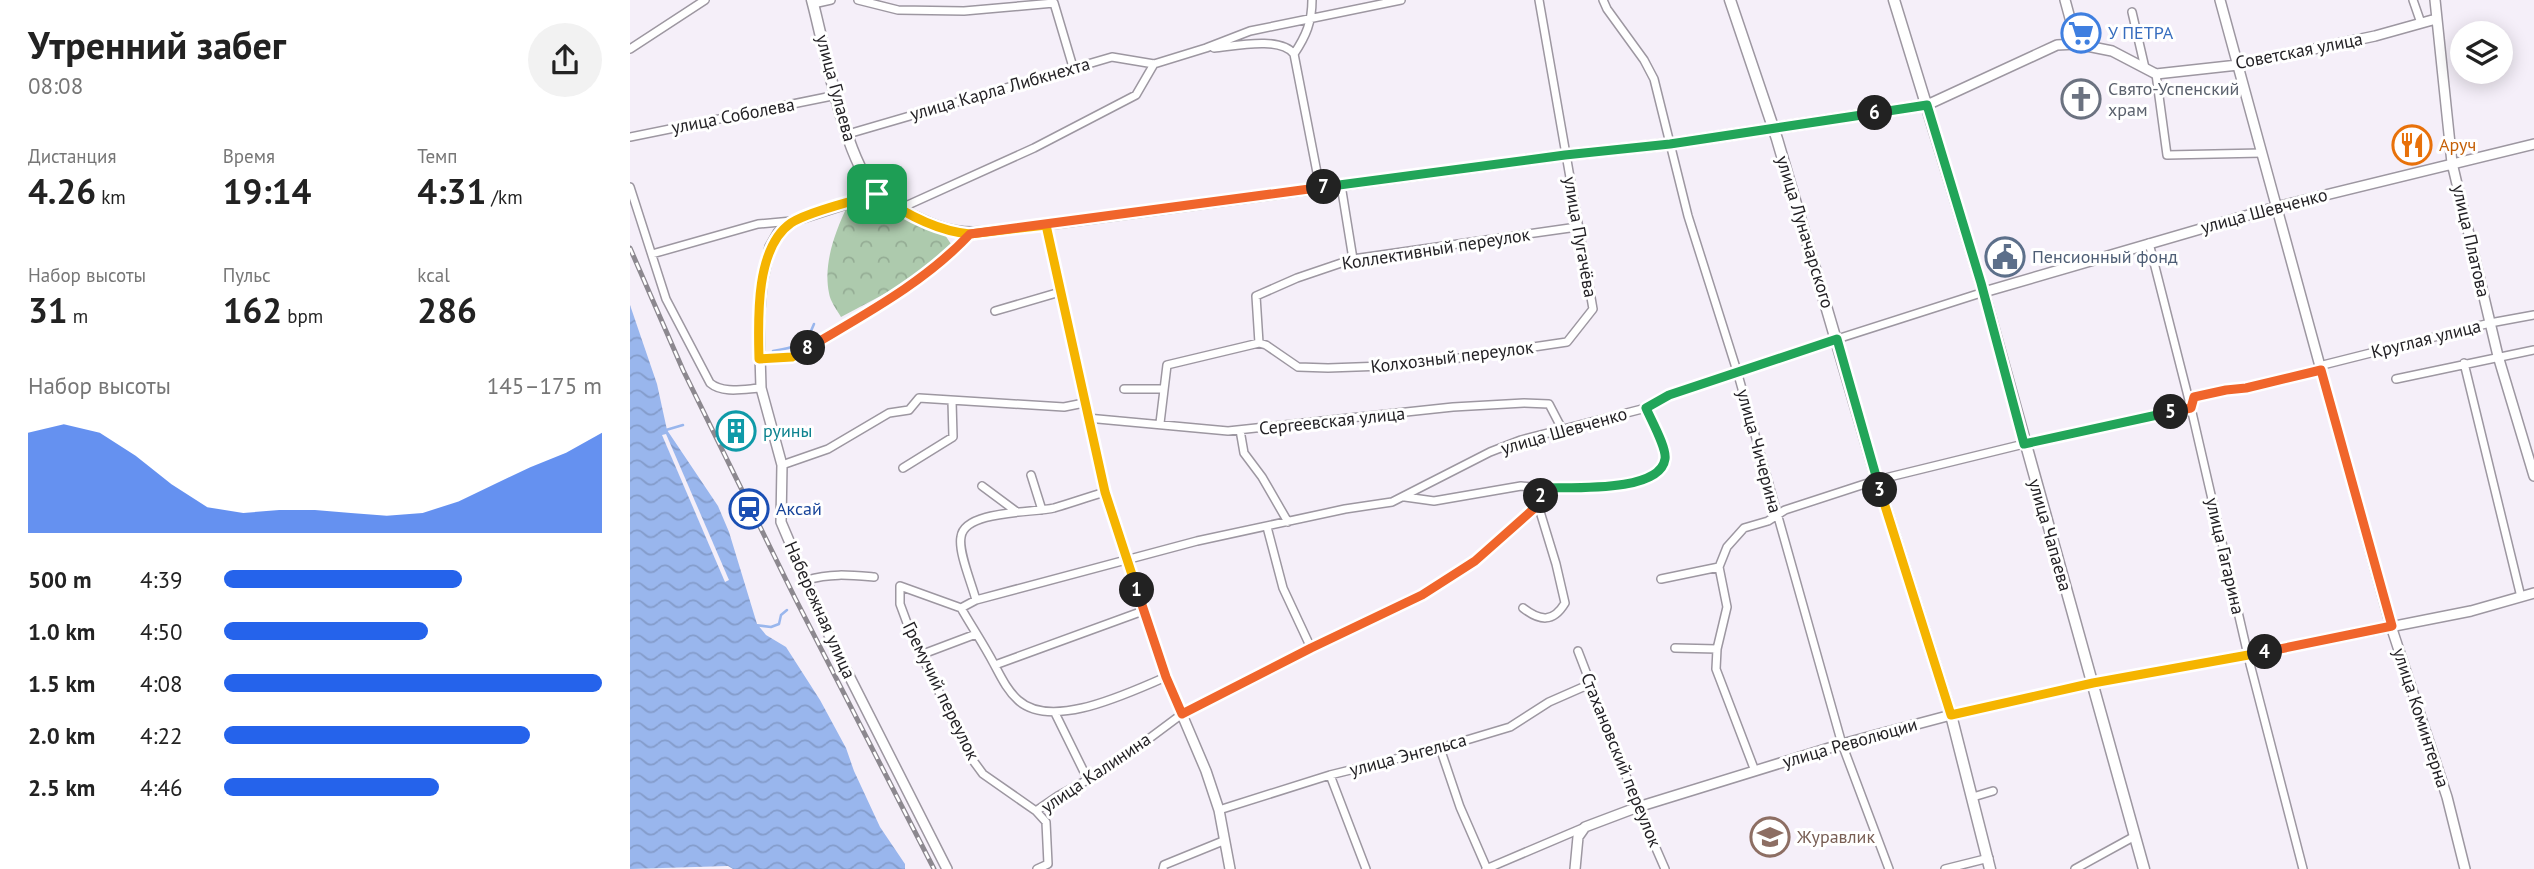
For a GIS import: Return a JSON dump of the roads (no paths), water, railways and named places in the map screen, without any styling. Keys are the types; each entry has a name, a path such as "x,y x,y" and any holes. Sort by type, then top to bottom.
{"main road":[{"name":"улица Луначарского","path":"1730,0 1773,127 1877,480 1951,715 1990,869"},
{"name":"улица Чапаева","path":"1894,0 1983,292 2144,869"},
{"name":"улица Гулаева","path":"813,2 848,134 865,177 877,194 899,209 949,231 970,234"},
{"path":"970,234 1565,155 1670,144 1927,105"}],"street":[{"path":"630,49 705,0"},
{"path":"813,2 831,0"},
{"path":"858,0 898,10 964,11 1054,3 1073,67"},
{"path":"1294,54 1305,38 1312,18 1312,0"},
{"name":"улица Карла Либкнехта","path":"848,134 1112,57 1154,64 1250,31 1401,0"},
{"name":"улица Пугачёва","path":"1539,0 1593,309"},
{"name":"улица Чичерина","path":"1604,0 1607,9 1644,60 1654,79 1688,216 1737,371 1842,744 1887,868"},
{"path":"2065,0 2077,44"},
{"name":"улица Коминтерна","path":"2220,0 2392,626 2447,797 2465,869"},
{"path":"2413,0 2421,23"},
{"name":"улица Платова","path":"2435,0 2452,163 2498,356 2534,476"},
{"path":"2132,12 2145,68"},
{"name":"Советская улица","path":"2156,74 2238,65 2329,47 2436,19"},
{"path":"1206,48 1267,44 1289,48 1294,54 1320,188"},
{"path":"1927,105 2057,45 2077,44 2112,51 2156,74 2167,155 2262,153"},
{"path":"899,209 1034,148 1136,94 1154,64"},
{"name":"улица Соболева","path":"630,137 837,95"},
{"name":"улица Шевченко","path":"961,608 976,600 1197,541 1392,502 1490,452 1562,429 1646,408 1669,395 1737,371 1983,292 2276,207 2534,144"},
{"path":"1341,185 1353,259"},
{"path":"630,187 666,299 710,383 716,389 724,390 761,388"},
{"path":"652,254 758,225 793,221 877,194"},
{"name":"Набережная улица","path":"793,221 778,233 770,247 762,283 759,359 761,388 782,465 781,522 832,642 947,869"},
{"path":"1046,225 1105,492 1166,677 1206,771 1219,810 1228,866"},
{"name":"Коллективный переулок","path":"1259,343 1256,296 1297,278 1353,259 1577,227"},
{"path":"759,359 792,357 804,350 903,291 953,252 970,234"},
{"name":"улица Гагарина","path":"2149,243 2191,408 2248,656 2303,869"},
{"path":"995,310 1060,292"},
{"name":"Колхозный переулок","path":"1259,343 1298,368 1412,365 1567,342 1593,309"},
{"name":"Круглая улица","path":"1719,568 1727,547 1744,528 1877,480 2024,444 2191,408 2194,397 2246,388 2490,323 2534,314"},
{"path":"1160,423 1167,365 1259,343"},
{"name":"Круглая улица","path":"2396,379 2534,350"},
{"path":"2464,363 2521,597"},
{"path":"1124,389 1164,389"},
{"path":"782,465 828,449 889,413 909,410 919,398 1064,407 1084,403"},
{"path":"903,468 953,437 953,401"},
{"name":"Сергеевская улица","path":"1087,418 1228,431 1453,407 1524,403 1549,404 1562,429"},
{"path":"1545,488 1627,485 1654,475 1665,460 1665,452 1646,408"},
{"path":"1240,430 1244,453 1262,477 1288,522"},
{"path":"1031,475 1041,510"},
{"path":"982,486 1017,512"},
{"name":"улица Шевченко","path":"1405,497 1434,501 1521,486 1545,488"},
{"name":"улица Калинина","path":"1037,869 1048,864 1046,822 1036,811 1111,767 1182,714 1422,595 1475,561 1538,505 1545,488"},
{"path":"976,600 961,544 961,534 966,526 977,519 1041,510 1105,492"},
{"path":"1522,608 1535,618 1551,617 1558,614 1565,603 1538,505"},
{"path":"1267,527 1283,588 1311,648"},
{"path":"1661,579 1719,568 1727,607 1717,649 1716,669 1755,771"},
{"path":"807,580 823,575 843,574 874,577"},
{"name":"Гремучий переулок","path":"961,608 900,586 900,604 910,631 969,755 983,774 1036,811"},
{"name":"улица Революции","path":"1586,827 1638,807 1842,744 1951,715 2093,683 2248,656 2471,611 2534,593"},
{"path":"961,608 1005,685 1019,702 1037,710 1055,713 1114,698 1166,677"},
{"path":"995,665 1143,611"},
{"path":"923,654 976,634"},
{"path":"1675,648 1717,649"},
{"name":"Стахановский переулок","path":"1578,651 1665,869"},
{"name":"улица Энгельса","path":"1219,810 1330,775 1440,748 1510,727 1549,702 1590,684"},
{"path":"1055,713 1088,780"},
{"path":"1440,748 1460,807 1487,869 1586,827"},
{"path":"1330,775 1366,869"},
{"path":"1973,797 1993,791"},
{"path":"1575,869 1578,837 1586,827"},
{"path":"2076,869 2135,836"},
{"path":"1163,869 1164,865 1223,841"},
{"path":"1945,869 1989,858"}],"water":[{"path":"630,305 657,384 667,430 718,506 729,532 757,624 766,635 786,647 820,700 846,748 880,827 905,864 905,869 733,869 728,866 630,869"}],"waterway":[{"path":"773,351 799,344 808,336 814,324"},
{"path":"666,430 683,425"},
{"path":"755,625 771,627 779,624 781,615 787,610"}],"railway":[{"path":"630,248 683,370 795,598 934,869"}],"place":[{"name":"У ПЕТРА","path":"2081,33"},
{"name":"Свято-Успенский храм","path":"2081,99"},
{"name":"Аруч","path":"2412,145"},
{"name":"Пенсионный фонд","path":"2005,257"},
{"name":"руины","path":"736,431"},
{"name":"Аксай","path":"749,509"},
{"name":"Журавлик","path":"1770,837"}]}
